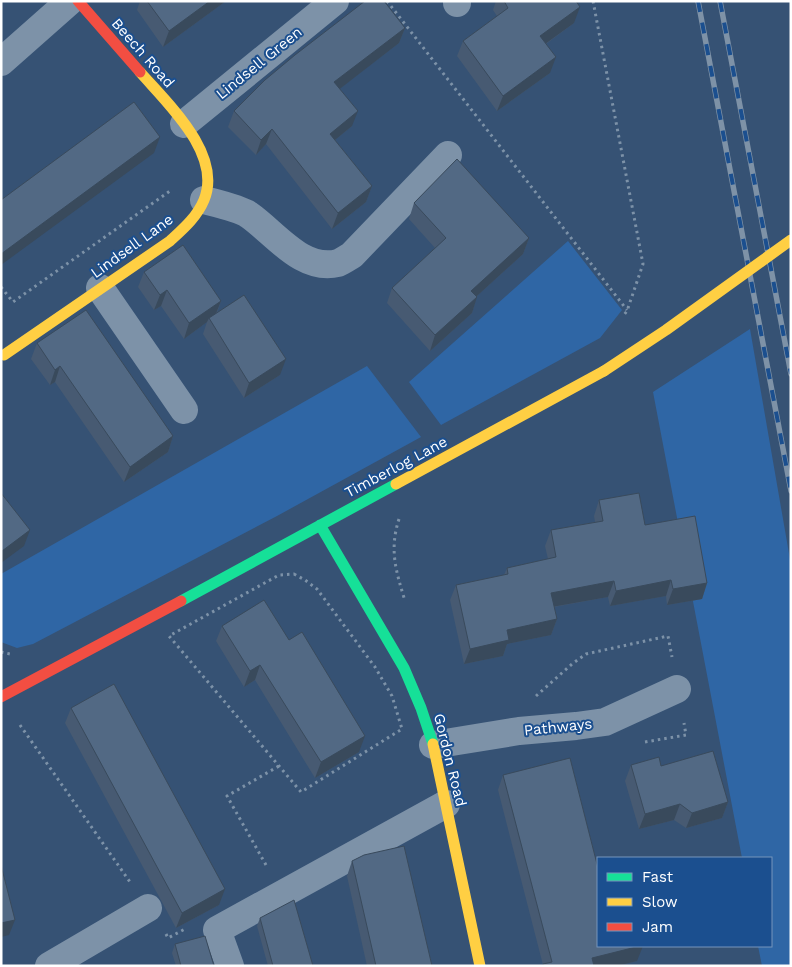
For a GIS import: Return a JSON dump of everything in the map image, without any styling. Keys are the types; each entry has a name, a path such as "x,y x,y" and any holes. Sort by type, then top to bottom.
{"street":[{"path":"1,62 70,1"},
{"name":"Beech Road","path":"78,1 184,124"},
{"name":"Lindsell Green","path":"184,124 335,1"},
{"name":"Lindsell Lane","path":"4,355 170,241 198,211 204,200 207,187 206,166 198,147 184,124"},
{"path":"204,200 247,213 281,243 301,256 321,264 339,262 352,255 448,155"},
{"name":"Timberlog Lane","path":"1,697 604,371 666,330 791,240"},
{"path":"100,288 184,410"},
{"name":"Gordon Road","path":"320,525 404,668 421,708 433,745 480,966"},
{"name":"Pathways","path":"433,745 519,731 605,722 677,689"},
{"path":"230,966 217,930 446,804"},
{"path":"48,966 148,908"}],"path":[{"path":"387,1 627,311"},
{"path":"593,1 642,264 627,311 622,318"},
{"path":"1,287 13,302 173,189"},
{"path":"294,574 316,589 375,667 392,696 402,728 301,792 280,766 169,636 279,575 294,574"},
{"path":"16,718 168,938 193,925"},
{"path":"271,872 227,796 280,766"}],"shaded area":[{"path":"568,241 622,310 600,338 441,425 409,382"},
{"path":"750,329 791,565 791,966 762,966 758,947 772,947 772,857 742,857 653,392"},
{"path":"367,366 421,437 277,516 33,644 17,648 1,642 1,574"}],"building":[{"path":"147,1 210,1 169,31"},
{"path":"365,1 384,1 405,28 334,82 358,111 330,134 372,186 338,213 272,129 261,140 234,111 265,80"},
{"path":"504,1 576,1 580,7 540,36 556,57 503,96 463,41 508,8"},
{"path":"134,102 160,137 1,254 1,200"},
{"path":"457,159 529,238 471,291 477,297 435,335 392,288 446,238 414,203"},
{"path":"183,245 221,301 189,323 167,290 160,295 144,272"},
{"path":"244,295 286,359 249,383 209,318"},
{"path":"86,310 173,436 130,467 60,366 55,370 37,343"},
{"path":"1,493 30,530 2,551 1,551"},
{"path":"639,493 645,525 695,516 707,583 673,589 671,580 616,591 614,581 551,593 557,619 507,630 509,640 470,649 456,585 508,574 507,568 556,557 551,530 603,521 599,500"},
{"path":"264,600 289,640 302,632 365,736 321,762 260,665 250,671 222,626"},
{"path":"114,684 225,889 182,913 71,708"},
{"path":"713,751 728,802 692,813 680,804 645,814 631,765 659,757 661,766"},
{"path":"570,758 597,864 597,947 636,947 592,958 594,966 543,966 543,964 552,962 503,775"},
{"path":"404,846 432,966 376,966 352,861 364,855"},
{"path":"1,865 15,920 1,923"},
{"path":"294,900 313,966 273,966 260,918"},
{"path":"205,936 214,966 181,966 175,944"}],"railway":[{"path":"698,1 791,491"},
{"path":"720,1 791,374"}],"traffic: fast":[{"path":"181,601 396,484"},
{"path":"320,525 404,668 421,708 433,744"}],"traffic: slow":[{"path":"4,355 170,241 198,212 204,200 208,183 206,165 199,147 177,114 140,72"},
{"path":"604,371 666,330 791,240"},
{"path":"396,484 604,371"},
{"path":"433,744 480,966"}],"traffic: jam":[{"path":"78,1 140,72"},
{"path":"1,697 181,601"}]}
